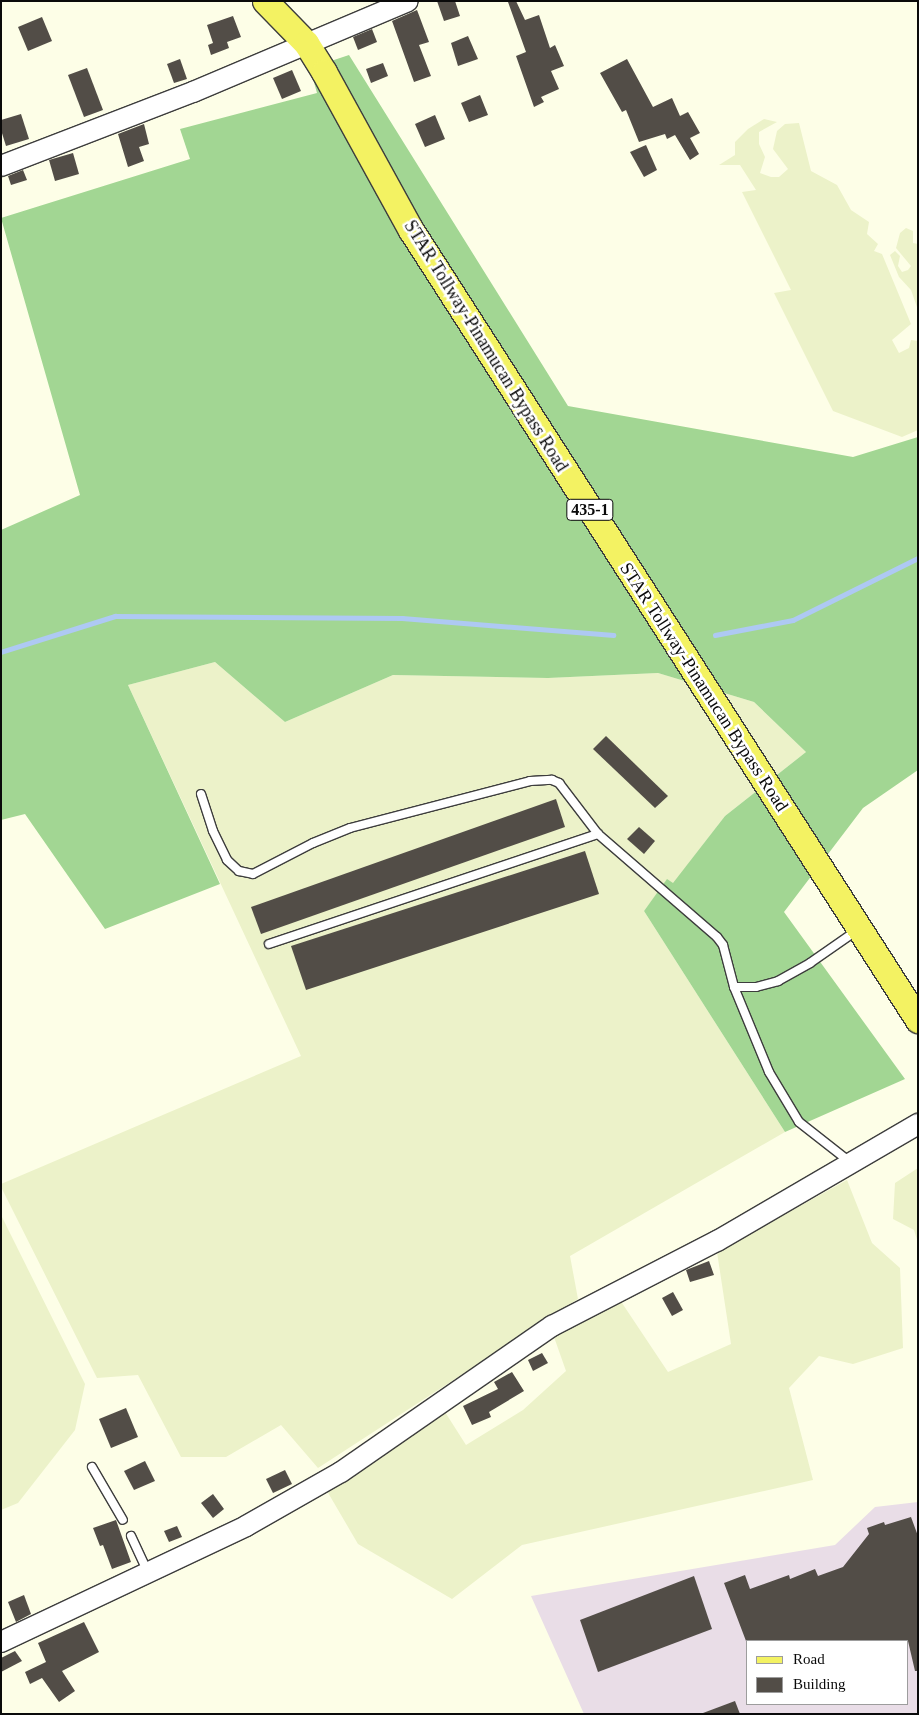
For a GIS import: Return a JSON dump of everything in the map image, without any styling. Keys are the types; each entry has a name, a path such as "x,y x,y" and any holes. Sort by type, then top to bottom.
{"main road":[{"name":"STAR Tollway-Pinamucan Bypass Road","path":"265,1 306,43 411,230 918,1020"}],"street":[{"path":"1,166 193,92 408,1"},
{"path":"1,1642 246,1526 341,1472 552,1326 717,1241 918,1124"}],"lane":[{"path":"201,794 221,850 233,867 246,874 261,872 313,843 350,828 408,811 472,798 536,780 552,780 565,788 598,834 717,937 723,945 734,987 769,1072 799,1122 852,1163"},
{"path":"269,944 598,834"},
{"path":"734,987 756,987 778,981 810,963 859,930"},
{"path":"92,1467 122,1520"},
{"path":"131,1536 148,1572"}],"shaded area":[{"path":"918,1502 918,1714 584,1714 531,1596 835,1545 875,1507"}],"green space":[{"path":"349,55 568,406 853,457 918,437 918,770 863,808 784,912 905,1079 785,1132 644,911 667,879 673,883 725,816 806,752 754,702 658,673 548,678 393,675 285,722 215,662 128,685 220,884 105,929 25,814 1,820 1,530 80,495 1,218 190,159 180,129 317,93 310,68"},
{"path":"764,119 777,122 759,132 759,144 765,157 760,173 771,177 779,177 788,169 773,149 777,131 785,124 799,123 811,171 837,185 851,210 869,222 867,234 878,244 874,251 882,254 911,324 892,340 899,353 909,348 911,340 918,341 918,430 902,437 833,411 774,293 791,290 742,192 756,190 740,165 719,165 735,155 735,142 748,129"},
{"path":"906,228 913,231 913,243 918,244 918,310 911,290 899,277 890,255 895,251 900,256 898,266 902,272 908,270 911,266 896,248 900,233"},
{"path":"215,662 285,722 393,675 548,678 658,673 754,702 806,752 725,816 673,884 667,880 644,911 785,1132 570,1256 578,1299 318,1468 281,1425 226,1457 181,1457 138,1375 97,1378 1,1187 1,1184 301,1056 128,685"},
{"path":"918,1168 918,1243 914,1230 893,1219 895,1183"},
{"path":"847,1180 872,1243 900,1268 903,1348 853,1364 819,1356 789,1388 813,1480 522,1545 452,1599 358,1544 327,1491 445,1412 466,1445 523,1410 566,1371 554,1337 620,1300 668,1372 731,1344 717,1252"},
{"path":"1,1215 85,1384 75,1430 18,1503 1,1510"}],"building":[{"path":"437,1 455,1 460,16 444,21"},
{"path":"516,1 525,20 539,15 550,48 555,45 564,66 551,71 559,89 541,97 544,102 534,107 516,56 526,52 508,2"},
{"path":"417,10 429,42 419,45 431,76 414,82 392,21"},
{"path":"233,16 241,37 227,42 229,48 211,55 208,45 213,43 207,25"},
{"path":"42,17 52,41 28,51 18,27"},
{"path":"372,29 377,42 358,50 353,37"},
{"path":"468,36 478,59 458,66 451,43"},
{"path":"180,59 187,79 174,83 167,64"},
{"path":"627,59 653,107 672,98 680,116 688,112 700,133 690,138 699,154 690,160 675,135 667,139 665,134 639,142 626,110 622,112 600,73"},
{"path":"383,63 388,76 371,83 366,69"},
{"path":"87,68 103,110 84,117 68,75"},
{"path":"292,70 301,91 282,99 273,78"},
{"path":"480,95 488,115 469,122 461,103"},
{"path":"21,114 29,139 6,146 1,130 1,120"},
{"path":"435,115 445,139 425,147 415,124"},
{"path":"144,124 149,144 139,147 144,161 128,167 118,134"},
{"path":"646,145 657,170 644,177 630,152"},
{"path":"73,153 79,174 55,181 49,160"},
{"path":"23,170 27,180 11,185 8,176"},
{"path":"606,736 668,796 655,808 593,749"},
{"path":"556,799 565,827 261,934 251,907"},
{"path":"639,827 655,841 644,854 627,839"},
{"path":"585,851 599,894 306,990 291,946"},
{"path":"709,1261 714,1275 690,1282 686,1270"},
{"path":"673,1292 683,1310 672,1316 662,1298"},
{"path":"542,1353 548,1363 533,1371 528,1360"},
{"path":"512,1372 524,1391 489,1412 491,1417 472,1425 463,1406 498,1389 494,1382"},
{"path":"126,1408 138,1437 111,1448 99,1419"},
{"path":"145,1461 155,1481 134,1490 124,1471"},
{"path":"285,1470 292,1484 273,1493 266,1479"},
{"path":"213,1494 224,1509 213,1518 201,1503"},
{"path":"911,1517 918,1536 918,1671 915,1671 909,1640 746,1641 724,1583 745,1575 750,1589 789,1575 790,1579 815,1569 818,1576 843,1567 869,1534 867,1528 884,1522 885,1525"},
{"path":"116,1520 131,1562 112,1569 103,1545 100,1546 93,1528"},
{"path":"177,1526 182,1537 169,1542 164,1531"},
{"path":"694,1576 712,1629 598,1672 580,1620"},
{"path":"24,1595 31,1614 16,1622 8,1602"},
{"path":"84,1622 99,1652 62,1671 75,1691 59,1702 42,1678 30,1684 25,1672 46,1662 38,1643"},
{"path":"15,1651 22,1661 1,1672 1,1658"},
{"path":"735,1701 740,1714 703,1713"}],"waterway":[{"path":"715,635 793,620 918,558"},
{"path":"1,652 115,616 402,618 613,635"}]}
